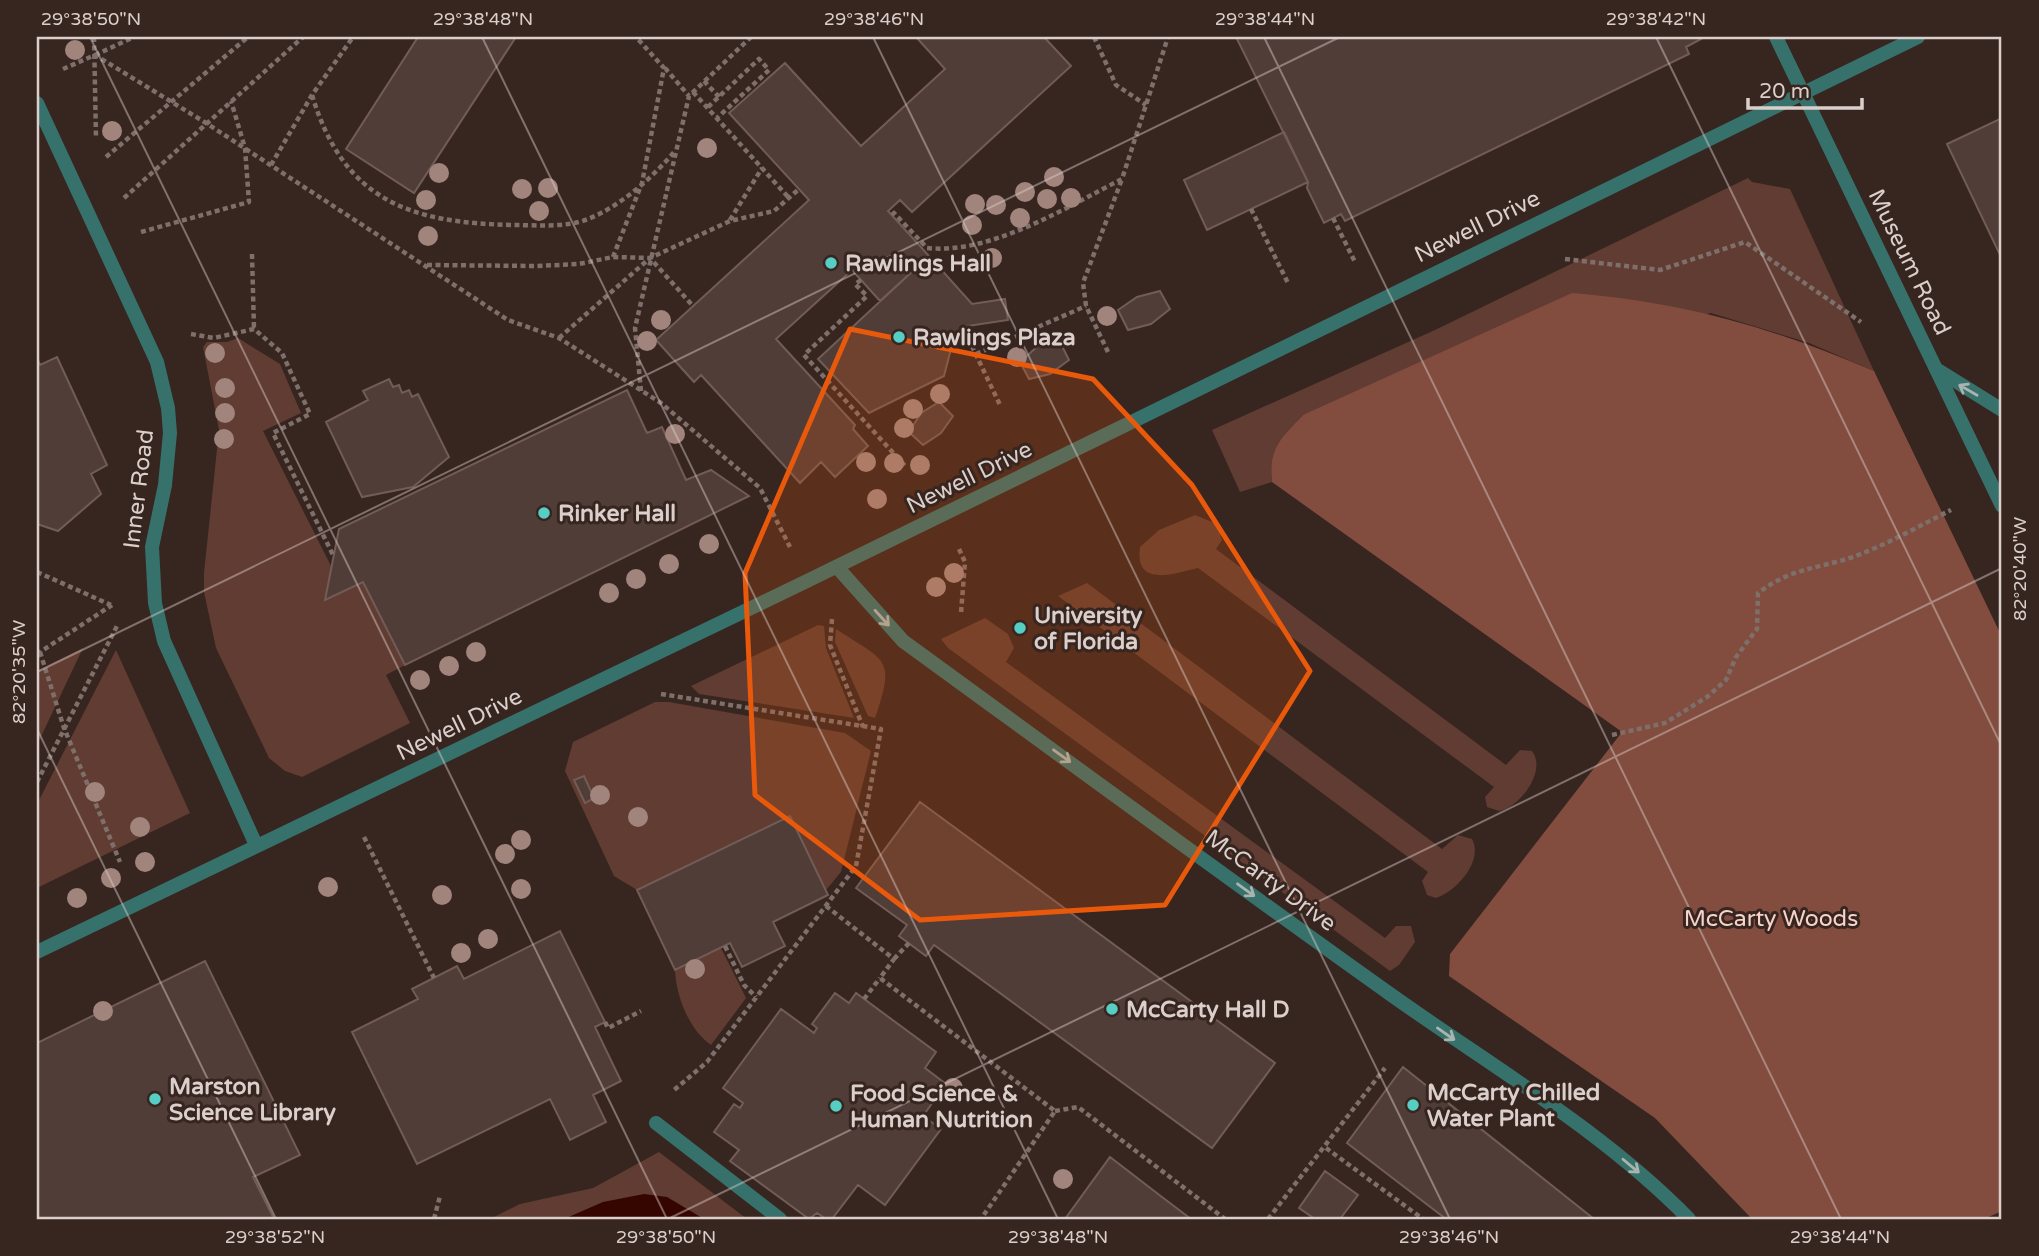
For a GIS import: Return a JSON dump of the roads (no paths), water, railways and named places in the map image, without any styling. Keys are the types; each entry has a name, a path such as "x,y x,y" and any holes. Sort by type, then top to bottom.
{"street":[{"name":"Museum Road","path":"1776,37 2002,506"},
{"name":"Newell Drive","path":"37,952 836,567 1918,37"},
{"name":"Inner Road","path":"37,103 157,362 168,408 170,433 165,485 152,547 155,603 164,641 256,845"},
{"path":"1936,369 2002,410"},
{"name":"McCarty Drive","path":"836,567 903,641 1390,995 1588,1133 1631,1165 1689,1219"},
{"path":"656,1123 780,1219"}],"place":[{"name":"Rawlings Hall","path":"831,263"},
{"name":"Rawlings Plaza","path":"899,337"},
{"name":"Rinker Hall","path":"544,513"},
{"name":"University of Florida","path":"1020,628"},
{"name":"McCarty Hall D","path":"1112,1009"},
{"name":"Marston Science Library","path":"155,1099"},
{"name":"McCarty Chilled Water Plant","path":"1413,1105"},
{"name":"Food Science & Human Nutrition","path":"836,1106"}],"park label":[{"name":"McCarty Woods","path":"1771,918"}]}
